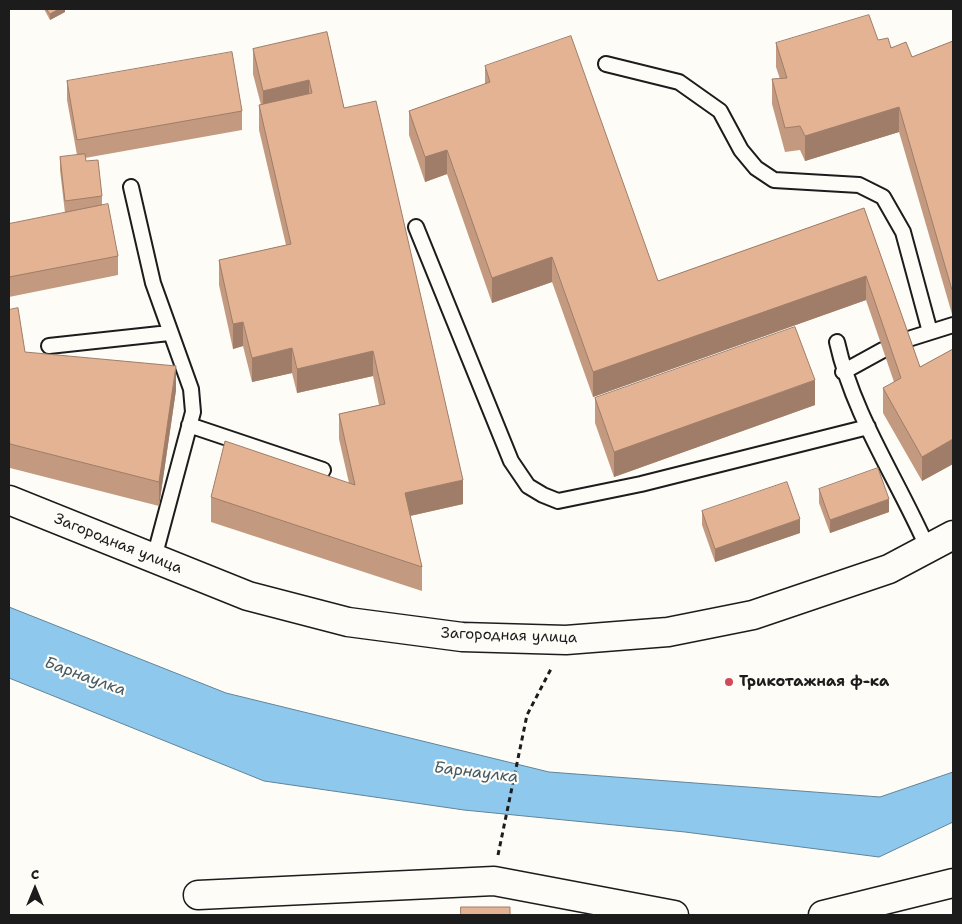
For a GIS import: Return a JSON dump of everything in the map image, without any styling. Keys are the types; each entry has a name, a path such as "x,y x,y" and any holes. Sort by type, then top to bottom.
{"main road":[{"name":"Загородная улица","path":"9,500 248,596 348,622 462,637 566,640 668,632 753,615 889,569 953,535"},
{"path":"198,895 494,881 674,915"},
{"path":"823,915 953,883"}],"lane":[{"path":"606,64 679,82 720,112 741,150 756,168 774,180 859,185 883,197 904,232 930,332"},
{"path":"130,187 153,283 169,333 191,390 192,412 154,558"},
{"path":"416,228 511,461 528,486 543,495 558,501 641,484 868,427"},
{"path":"902,341 953,325"},
{"path":"49,346 169,333"},
{"path":"837,342 843,372 928,549"},
{"path":"843,372 883,350"},
{"path":"189,425 322,470"}],"path":[{"path":"500,840 528,715 566,640"}],"water":[{"name":"Барнаулка","path":"9,607 226,693 549,772 880,797 953,772 953,822 879,857 685,832 464,810 264,781 9,678"}],"building":[{"path":"47,9 59,9 50,14"},
{"path":"869,15 878,40 888,38 891,48 906,42 912,57 953,41 952,290 899,107 805,136 800,126 785,128 772,79 787,78 776,43"},
{"path":"327,32 344,108 376,101 463,480 405,493 422,567 211,497 225,441 355,485 339,414 385,404 373,351 297,369 292,348 252,358 243,322 233,324 219,260 291,244 259,105 312,93 309,80 263,91 253,49"},
{"path":"571,36 658,281 864,208 920,367 953,349 953,439 922,457 883,388 901,378 866,276 593,372 552,257 492,278 447,150 425,157 409,111 490,82 485,66"},
{"path":"232,52 242,111 77,140 67,81"},
{"path":"85,154 86,161 98,160 102,196 65,201 60,157"},
{"path":"108,204 118,256 9,277 9,224"},
{"path":"18,308 25,352 176,366 159,482 10,444 9,310"},
{"path":"795,327 815,380 614,452 595,398"},
{"path":"878,468 889,499 830,520 819,489"},
{"path":"787,482 800,519 715,549 702,511"},
{"path":"461,907 510,907 510,915 461,915"}],"place":[{"name":"Трикотажная ф-ка","path":"729,682"}]}
